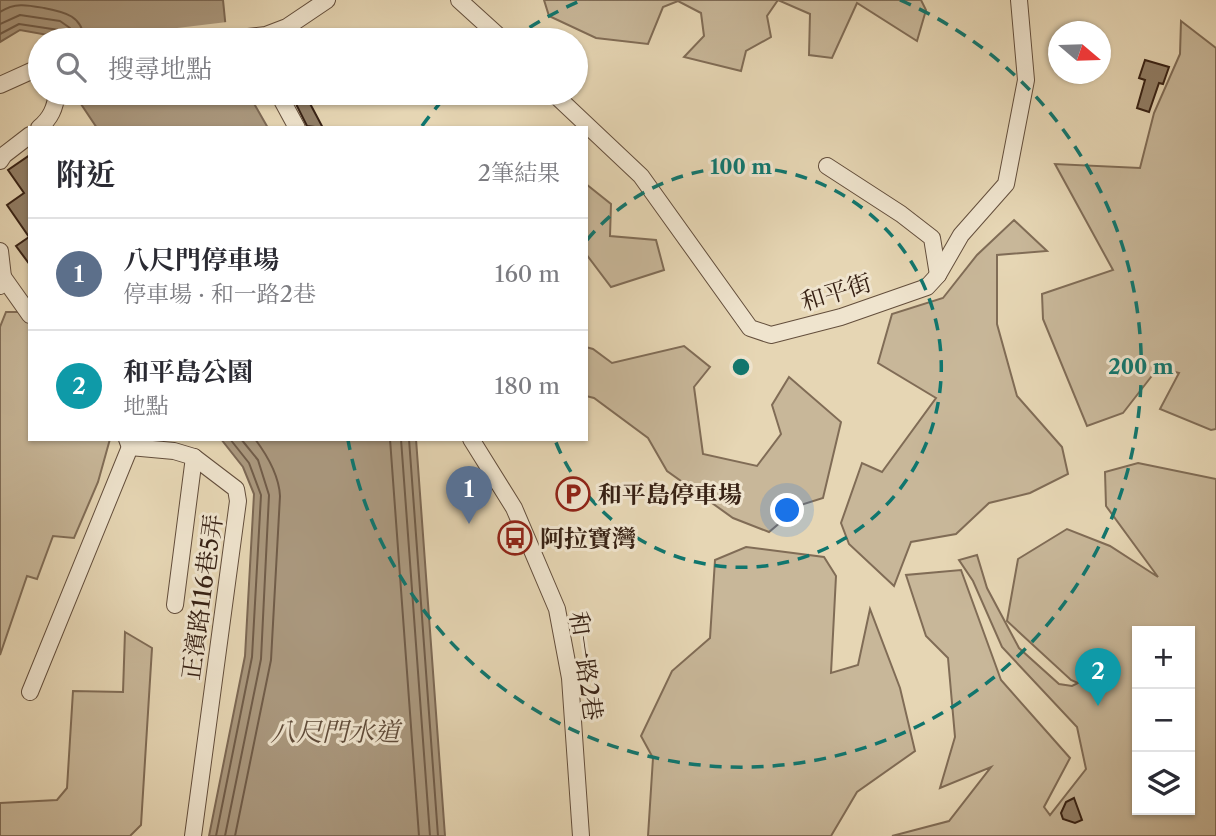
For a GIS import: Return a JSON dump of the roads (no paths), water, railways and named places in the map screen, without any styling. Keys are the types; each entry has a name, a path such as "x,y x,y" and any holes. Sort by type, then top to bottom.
{"street":[{"path":"284,28 327,0"},
{"path":"459,0 490,28"},
{"name":"和平街","path":"588,127 641,176 750,328 771,335 841,317 927,287 938,275 961,235 1006,184 1026,80 1019,0"},
{"path":"0,85 28,72"},
{"path":"42,126 49,120 55,105"},
{"path":"285,105 296,126"},
{"name":"和平街","path":"565,105 587,126"},
{"path":"0,161 28,137"},
{"path":"827,166 901,214 932,238 938,275"},
{"path":"0,251 1,282 28,313"},
{"name":"和一路2巷","path":"472,441 514,508 557,609 570,678 581,836"},
{"path":"30,692 128,443"},
{"name":"正濱路116巷5弄","path":"128,443 194,457 236,489 238,500 193,836"},
{"path":"176,605 194,457"}],"water":[{"path":"0,0 223,0 226,28 28,28 28,31 20,30 0,42"},
{"path":"82,105 255,105 267,126 96,126"},
{"name":"八尺門水道","path":"223,441 416,441 445,836 209,836 245,656 254,494 243,467"}],"place":[{"name":"和平島停車場","path":"573,494"},
{"name":"八尺門停車場","path":"469,524"},
{"name":"阿拉寶灣","path":"515,538"},
{"name":"和平島公園","path":"1098,706"}]}
